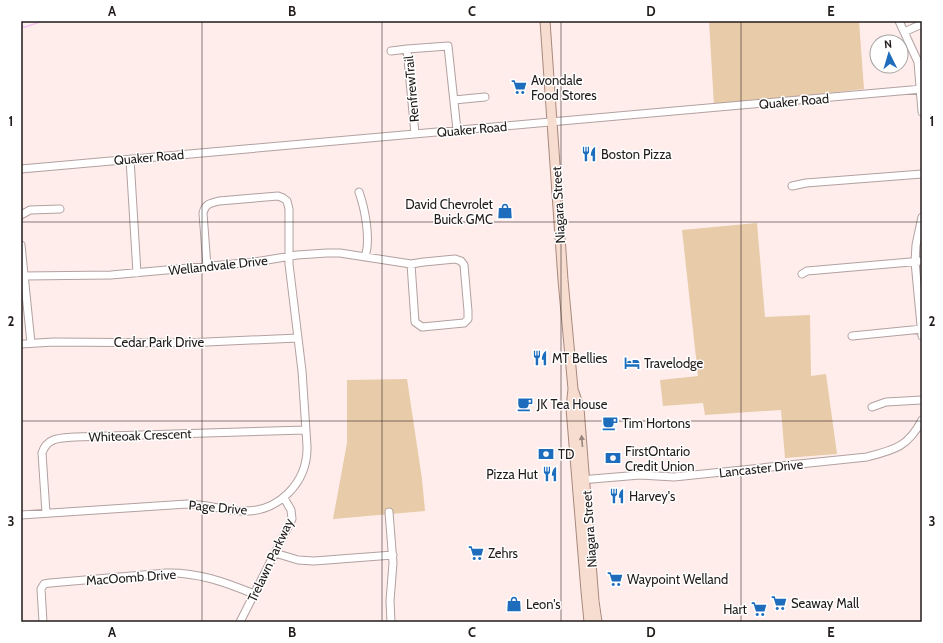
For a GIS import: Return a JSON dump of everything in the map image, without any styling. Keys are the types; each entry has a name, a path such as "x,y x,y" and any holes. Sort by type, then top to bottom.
{"main road":[{"name":"Niagara Street","path":"545,21 563,280 573,389 579,408 586,590 589,622"},
{"name":"Niagara Street","path":"581,480 589,538 597,622"}],"street":[{"path":"899,21 917,58 922,112"},
{"path":"904,32 922,24"},
{"name":"RenfrewTrail","path":"415,134 407,49 448,46 457,130"},
{"path":"390,51 407,49"},
{"name":"Quaker Road","path":"21,169 130,158 921,89"},
{"path":"454,100 485,96"},
{"path":"130,158 137,273"},
{"path":"792,186 806,183 922,174"},
{"path":"359,192 365,212 368,251 366,257"},
{"name":"Page Drive","path":"21,515 46,512 191,504 238,511 248,511 265,508 284,498 295,486 304,468 307,452 302,371 289,264 290,214 288,204 285,199 278,196 219,201 207,205 204,208 203,214 207,266"},
{"path":"21,215 30,210 60,209"},
{"path":"852,336 922,331 919,262 916,244 922,217"},
{"path":"21,244 31,343"},
{"name":"Wellandvale Drive","path":"24,276 98,276 255,262 289,256 327,253 411,264 454,259 461,261 464,265 468,311 468,319 464,323 422,328 415,322 411,264"},
{"path":"802,274 807,271 919,262"},
{"name":"Cedar Park Drive","path":"21,344 185,343 298,338"},
{"path":"872,408 886,402 922,400"},
{"name":"Lancaster Drive","path":"581,480 640,475 674,477 867,457 895,449 903,444 913,434 922,420"},
{"name":"Whiteoak Crescent","path":"46,512 42,453 46,445 54,439 306,430"},
{"name":"Trelawn Parkway","path":"240,622 292,519 292,513 284,498"},
{"path":"389,512 393,563 390,601 391,622"},
{"path":"275,552 303,561 324,561 392,555"},
{"name":"MacOomb Drive","path":"43,622 41,589 44,584 50,583 166,573 215,579 254,594"}],"shaded area":[{"path":"709,21 859,21 864,89 714,106"},
{"path":"757,223 765,317 810,315 811,376 826,374 837,454 785,458 781,410 705,415 703,403 663,406 660,380 698,376 682,230"},
{"path":"407,379 422,479 425,511 333,519 347,443 347,380"}],"waterway":[{"path":"21,26 25,27 43,21"}],"place":[{"name":"Avondale Food Stores","path":"519,87"},
{"name":"Boston Pizza","path":"589,154"},
{"name":"David Chevrolet Buick GMC","path":"505,211"},
{"name":"MT Bellies","path":"540,358"},
{"name":"Travelodge","path":"632,363"},
{"name":"JK Tea House","path":"525,404"},
{"name":"Tim Hortons","path":"610,423"},
{"name":"TD","path":"546,454"},
{"name":"FirstOntario Credit Union","path":"613,458"},
{"name":"Pizza Hut","path":"550,474"},
{"name":"Harvey's","path":"617,496"},
{"name":"Zehrs","path":"476,553"},
{"name":"Waypoint Welland","path":"615,579"},
{"name":"Seaway Mall","path":"779,603"},
{"name":"Leon's","path":"514,604"},
{"name":"Hart","path":"759,609"}]}
